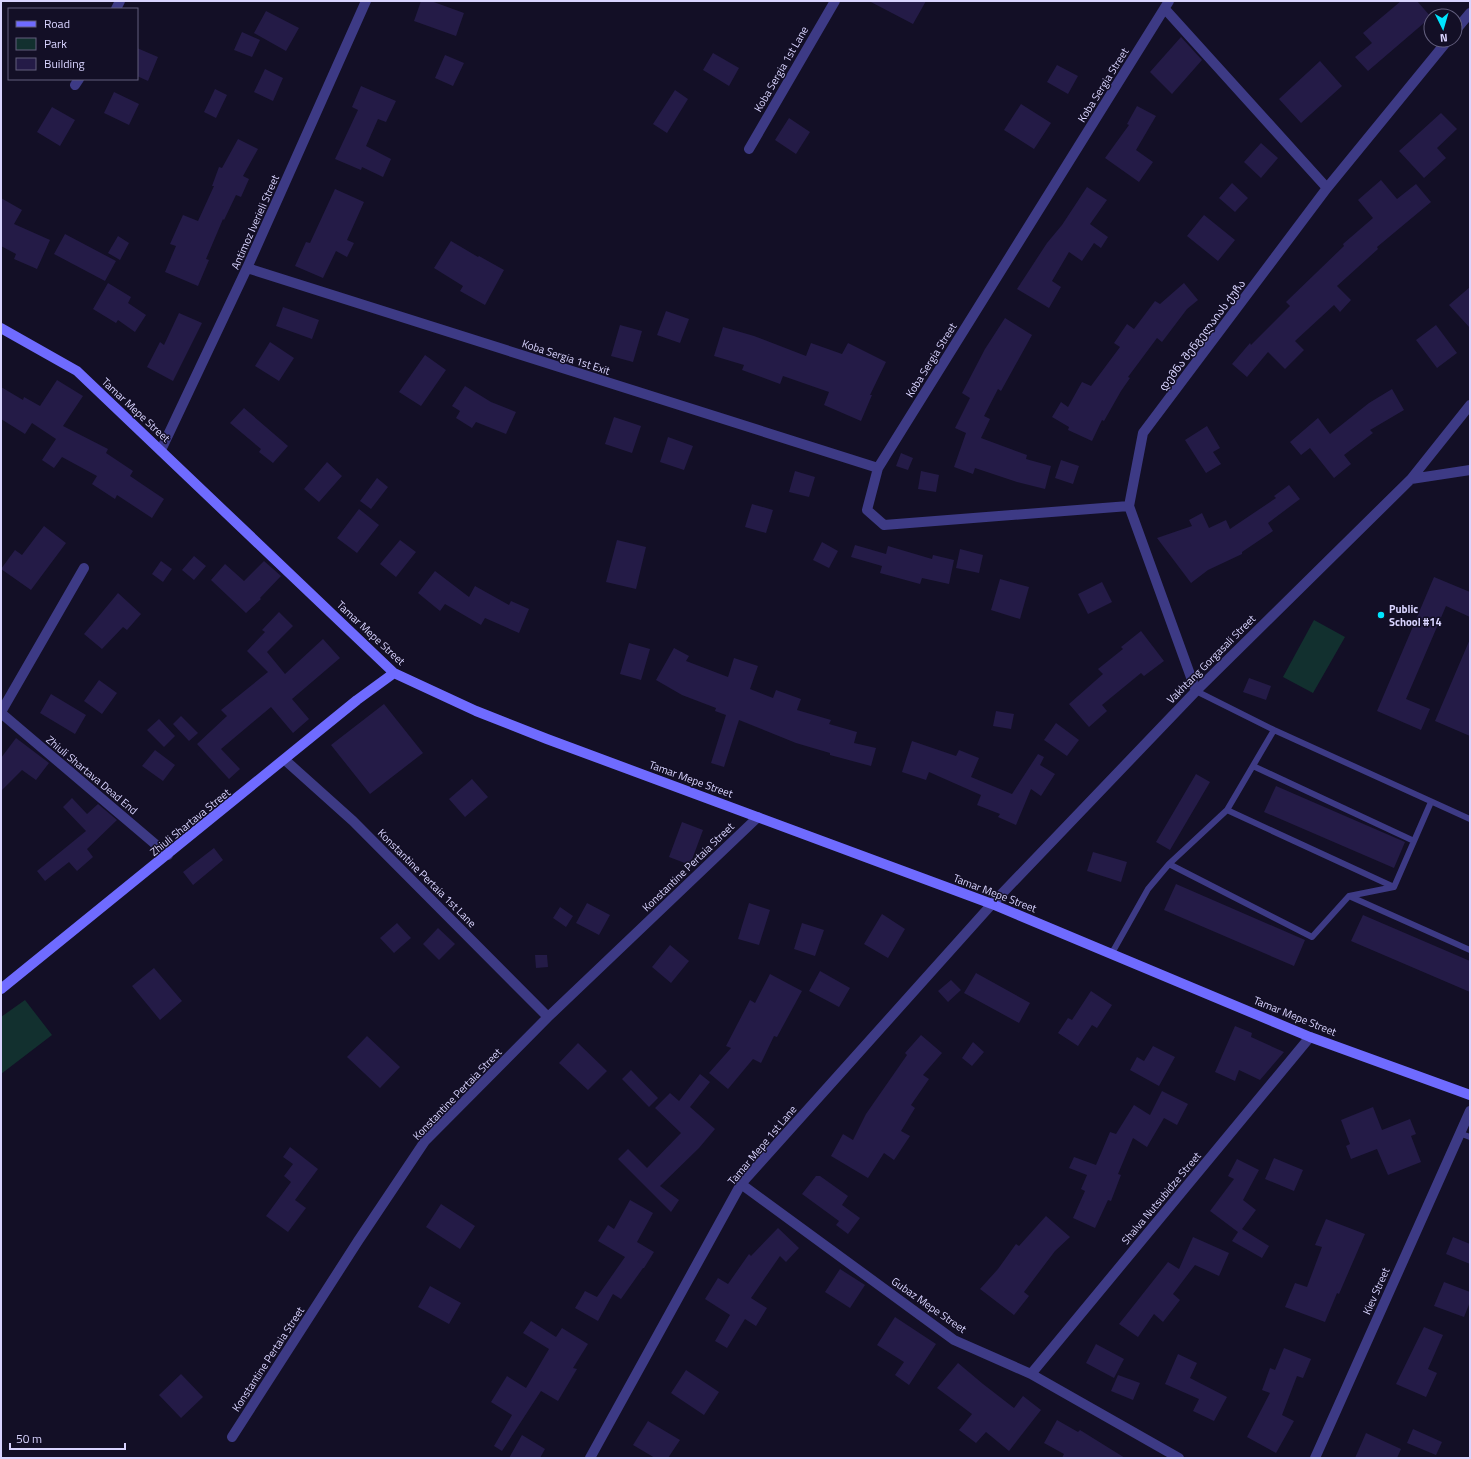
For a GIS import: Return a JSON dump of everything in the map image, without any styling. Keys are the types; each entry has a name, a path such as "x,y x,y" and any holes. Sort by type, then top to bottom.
{"street":[{"name":"Koba Sergia 1st Lane","path":"749,149 835,1"},
{"name":"Antimoz Iverieli Street","path":"161,450 247,268 364,3"},
{"path":"1167,5 1327,188"},
{"name":"Koba Sergia Street","path":"1129,506 884,525 867,510 878,468 1167,5"},
{"path":"1463,22 1470,13"},
{"name":"დემნა შენგელაიას ქუჩა","path":"1129,506 1143,433 1327,188 1441,48"},
{"name":"Koba Sergia 1st Exit","path":"247,268 878,468"},
{"name":"Tamar Mepe Street","path":"1,328 77,371 394,673 497,719 992,904 1310,1037 1470,1096"},
{"name":"Vakhtang Gorgasali Street","path":"992,904 1196,691 1411,479 1470,405"},
{"path":"1411,479 1470,470"},
{"path":"1129,506 1196,691"},
{"name":"Zhiuli Shartava Dead End","path":"84,568 1,712 168,855"},
{"name":"Zhiuli Shartava Street","path":"1,989 168,855 357,700 394,673"},
{"name":"Konstantine Pertaia 1st Lane","path":"285,760 351,820 548,1017"},
{"name":"Konstantine Pertaia Street","path":"232,1437 358,1241 425,1141 548,1017 758,817"},
{"name":"Tamar Mepe 1st Lane","path":"590,1458 741,1184 992,904"},
{"name":"Shalva Nutsubidze Street","path":"1031,1374 1310,1037"},
{"name":"Kiev Street","path":"1315,1458 1470,1111"},
{"name":"Gubaz Mepe Street","path":"741,1184 954,1340 1031,1374 1179,1458"}],"lane":[{"path":"1196,691 1274,730 1470,819"},
{"path":"1112,953 1148,889 1169,864 1227,810 1274,730"},
{"path":"1253,766 1414,841"},
{"path":"1394,887 1431,802"},
{"path":"1227,810 1394,887"},
{"path":"1169,864 1312,937 1349,896 1394,887"},
{"path":"1349,896 1470,950"},
{"path":"1459,1133 1470,1137"}],"green space":[{"path":"1314,620 1345,637 1313,693 1283,677"},
{"path":"25,1000 52,1035 1,1074 1,1017"}],"building":[{"path":"421,1 431,1 464,13 456,36 414,21"},
{"path":"869,1 926,1 913,24"},
{"path":"1401,1 1417,1 1423,8 1423,24 1368,71 1355,57 1372,43 1363,33"},
{"path":"266,11 299,28 286,51 254,33"},
{"path":"242,32 260,40 252,57 234,50"},
{"path":"1181,37 1202,60 1172,94 1150,72"},
{"path":"138,48 158,57 148,81 138,76"},
{"path":"713,53 739,68 729,86 703,70"},
{"path":"445,55 464,63 453,86 435,78"},
{"path":"1320,61 1342,86 1301,123 1279,99"},
{"path":"1057,65 1078,76 1068,94 1047,82"},
{"path":"265,69 283,78 273,101 254,92"},
{"path":"361,86 396,101 386,122 378,119 366,146 391,159 383,177 362,167 361,170 335,159 358,110 352,107"},
{"path":"215,89 227,95 216,118 204,112"},
{"path":"675,90 688,99 667,133 653,124"},
{"path":"114,92 139,104 129,125 104,113"},
{"path":"1021,104 1051,123 1034,149 1004,130"},
{"path":"1137,106 1156,116 1136,150 1153,162 1139,182 1105,158 1129,125 1127,124"},
{"path":"52,107 75,120 60,146 37,132"},
{"path":"1441,113 1457,129 1437,148 1446,158 1424,178 1399,151"},
{"path":"789,118 810,132 796,154 775,140"},
{"path":"238,139 258,149 243,176 249,179 241,197 236,195 224,220 223,219 206,259 209,260 198,286 165,272 176,246 170,244 183,215 198,221 214,186 212,186 219,167 222,168"},
{"path":"1261,143 1278,158 1261,178 1244,162"},
{"path":"1381,180 1397,199 1416,184 1431,202 1377,247 1378,249 1337,286 1351,300 1340,312 1334,305 1295,341 1304,350 1285,369 1268,352 1247,377 1232,364 1250,343 1251,345 1290,306 1286,302 1344,246 1343,244 1373,218 1358,200"},
{"path":"1232,183 1248,198 1235,212 1219,198"},
{"path":"1087,187 1107,200 1090,224 1108,237 1101,248 1094,243 1082,261 1069,252 1052,281 1061,287 1049,308 1017,289 1047,243 1062,225"},
{"path":"335,189 364,202 347,240 354,243 347,257 336,251 323,278 295,266 306,242 310,243"},
{"path":"1,198 22,210 14,224 50,240 37,269 14,259 16,254 1,246"},
{"path":"1204,215 1235,240 1218,261 1187,236"},
{"path":"65,234 116,261 105,281 54,254"},
{"path":"118,236 129,243 120,260 108,253"},
{"path":"451,241 504,270 485,305 460,291 463,286 434,268"},
{"path":"108,283 131,297 128,303 146,315 135,332 118,320 116,323 93,309"},
{"path":"1184,283 1198,300 1187,309 1162,342 1157,338 1128,377 1130,378 1104,421 1102,420 1092,441 1068,430 1069,427 1052,417 1061,402 1068,407 1082,382 1091,386 1120,347 1114,343 1127,324 1134,329 1155,301 1160,304"},
{"path":"1470,287 1470,328 1449,305"},
{"path":"283,307 319,320 312,339 276,326"},
{"path":"666,311 689,319 680,343 657,335"},
{"path":"179,313 202,323 173,381 147,367 160,342 164,345"},
{"path":"1005,318 1032,335 1001,391 998,389 984,416 990,419 981,438 1027,455 1026,459 1051,466 1045,489 1017,482 975,468 973,474 954,467 966,433 955,428 970,398 962,393 985,349"},
{"path":"620,325 642,331 633,362 611,356"},
{"path":"1436,325 1457,353 1437,368 1416,340"},
{"path":"723,327 754,336 806,356 811,343 842,354 848,343 886,362 870,395 872,395 861,421 824,405 829,392 783,376 780,384 742,370 744,365 714,356"},
{"path":"270,342 294,358 279,381 255,366"},
{"path":"425,355 446,370 421,406 399,392"},
{"path":"57,380 83,396 63,426 108,449 106,453 133,471 130,476 164,499 152,518 117,495 115,499 92,484 97,476 62,457 54,468 42,460 56,439 32,423 25,434 1,419 1,387 23,400 24,397 40,406"},
{"path":"465,386 491,402 516,412 506,434 476,422 472,428 456,418 460,411 452,406"},
{"path":"1392,389 1404,410 1370,430 1373,433 1344,455 1351,464 1334,478 1310,448 1301,455 1290,442 1318,418 1330,434 1369,403"},
{"path":"244,408 288,446 273,463 259,452 261,449 230,423"},
{"path":"614,417 641,426 632,453 605,444"},
{"path":"1207,426 1220,448 1213,452 1221,464 1206,473 1185,440"},
{"path":"668,437 693,446 684,470 660,462"},
{"path":"901,453 913,458 908,470 896,466"},
{"path":"1061,460 1079,466 1073,484 1055,478"},
{"path":"327,462 342,476 319,502 304,489"},
{"path":"795,471 815,477 809,497 789,492"},
{"path":"921,471 939,475 936,492 918,489"},
{"path":"377,478 388,487 371,509 360,501"},
{"path":"1289,485 1300,499 1268,523 1273,531 1242,552 1242,554 1208,570 1191,583 1157,538 1192,526 1189,520 1202,513 1209,528 1226,520 1230,529 1276,498 1274,496"},
{"path":"752,504 773,510 766,533 745,527"},
{"path":"359,509 379,525 357,553 337,538"},
{"path":"44,526 66,543 31,590 1,569 15,550 22,555"},
{"path":"400,540 416,552 396,577 380,564"},
{"path":"617,540 646,547 636,589 606,582"},
{"path":"822,542 838,551 829,568 813,560"},
{"path":"855,545 886,554 888,546 932,559 933,555 954,560 949,584 922,578 920,584 880,573 882,566 851,557"},
{"path":"960,549 983,555 979,573 956,568"},
{"path":"194,556 206,566 194,580 182,570"},
{"path":"161,561 172,569 163,582 152,574"},
{"path":"264,561 281,576 260,598 261,599 246,613 211,580 225,564 244,581"},
{"path":"435,571 469,597 475,586 509,605 511,601 529,609 519,633 485,618 481,625 445,604 440,611 418,593"},
{"path":"1434,577 1470,592 1470,617 1446,606 1406,699 1430,709 1421,730 1377,711"},
{"path":"1000,579 1029,587 1020,619 991,610"},
{"path":"1102,582 1112,602 1088,614 1078,594"},
{"path":"118,593 141,614 127,630 123,627 102,649 84,634"},
{"path":"279,612 293,626 267,652 285,674 323,639 340,658 292,699 309,719 293,733 271,707 221,749 240,769 229,779 197,744 227,716 221,710 268,672 247,651 265,632 262,630"},
{"path":"1141,631 1164,661 1144,676 1141,673 1102,705 1107,711 1089,727 1069,704 1103,674 1098,669 1123,649 1121,647"},
{"path":"1470,639 1470,736 1435,721"},
{"path":"629,643 650,649 641,680 620,674"},
{"path":"674,648 689,656 686,661 728,677 734,658 758,666 750,689 773,698 776,690 801,699 797,710 831,720 829,724 857,732 854,743 876,748 871,766 830,755 830,753 796,743 739,720 724,767 711,763 726,715 715,711 716,708 682,695 656,680"},
{"path":"1249,678 1271,686 1266,700 1243,692"},
{"path":"99,680 117,693 102,714 84,701"},
{"path":"51,694 86,715 75,734 40,713"},
{"path":"384,704 423,753 370,794 331,745"},
{"path":"996,711 1014,714 1011,729 993,726"},
{"path":"181,716 198,733 189,741 173,724"},
{"path":"159,719 175,736 164,747 147,730"},
{"path":"1056,723 1079,740 1067,756 1044,740"},
{"path":"16,738 49,763 36,780 22,770 1,791 1,758"},
{"path":"912,741 956,756 959,750 979,758 971,777 1012,794 1038,754 1044,757 1040,765 1055,774 1041,796 1031,789 1016,825 998,817 1000,814 977,805 981,795 929,772 926,780 902,772"},
{"path":"155,750 175,765 163,781 142,766"},
{"path":"1196,774 1210,782 1170,850 1156,842"},
{"path":"472,779 488,797 465,817 449,799"},
{"path":"1276,786 1405,842 1394,868 1264,812"},
{"path":"72,798 87,814 98,804 117,820 87,849 93,857 77,871 69,862 45,881 37,871 86,831 63,807"},
{"path":"682,822 703,830 690,865 669,857"},
{"path":"214,848 223,860 193,885 183,872"},
{"path":"1093,852 1127,862 1121,882 1087,871"},
{"path":"1176,884 1305,940 1294,966 1164,910"},
{"path":"587,903 610,915 599,935 576,923"},
{"path":"749,903 770,910 759,945 738,939"},
{"path":"560,907 573,916 566,927 553,918"},
{"path":"882,914 905,929 888,958 864,944"},
{"path":"1363,915 1470,961 1470,992 1351,941"},
{"path":"397,923 411,938 394,953 380,938"},
{"path":"802,923 824,930 815,956 794,949"},
{"path":"438,928 455,944 439,960 423,944"},
{"path":"670,945 689,961 671,983 652,967"},
{"path":"535,955 547,955 548,967 536,968"},
{"path":"154,968 182,1001 160,1020 132,986"},
{"path":"820,971 850,988 839,1007 809,991"},
{"path":"976,973 1030,1003 1019,1023 964,993"},
{"path":"770,974 802,991 777,1037 774,1036 761,1063 753,1059 728,1089 709,1073 731,1048 726,1046 750,1000 755,1003"},
{"path":"951,980 961,990 948,1002 938,991"},
{"path":"1091,991 1112,1005 1097,1028 1092,1025 1078,1046 1058,1033 1068,1018 1072,1020"},
{"path":"1235,1026 1252,1033 1251,1037 1284,1052 1260,1080 1239,1070 1235,1081 1215,1072"},
{"path":"921,1035 942,1053 923,1075 929,1079 911,1105 915,1108 901,1131 910,1136 894,1160 884,1153 868,1178 831,1156 843,1134 853,1140 866,1114 907,1055 905,1053"},
{"path":"367,1036 400,1067 380,1088 347,1057"},
{"path":"973,1042 984,1052 972,1066 962,1058"},
{"path":"578,1043 607,1071 588,1090 559,1063"},
{"path":"1153,1046 1175,1057 1159,1086 1130,1070 1137,1057 1144,1061"},
{"path":"631,1070 658,1098 649,1107 622,1079"},
{"path":"700,1074 710,1082 690,1107 715,1129 699,1148 660,1186 679,1200 671,1212 618,1159 628,1149 647,1168 681,1133 655,1108 670,1093 679,1101"},
{"path":"1162,1091 1188,1104 1177,1125 1164,1118 1147,1147 1133,1138 1118,1174 1121,1175 1111,1201 1108,1200 1095,1228 1073,1218 1085,1191 1081,1189 1087,1175 1069,1168 1074,1157 1096,1165 1110,1132 1116,1134 1134,1105 1150,1115"},
{"path":"1373,1107 1382,1130 1410,1119 1416,1134 1411,1136 1421,1162 1388,1175 1377,1149 1351,1159 1346,1146 1350,1144 1341,1120"},
{"path":"290,1147 318,1169 295,1200 306,1208 288,1232 266,1216 291,1182 284,1176 293,1164 283,1157"},
{"path":"1274,1158 1303,1170 1294,1191 1265,1179"},
{"path":"1237,1159 1259,1170 1243,1200 1256,1210 1242,1229 1269,1246 1262,1258 1232,1241 1238,1232 1210,1211 1234,1179 1228,1176"},
{"path":"816,1176 820,1176 848,1196 842,1205 860,1218 848,1234 836,1225 839,1221 802,1194"},
{"path":"630,1200 653,1213 637,1242 654,1252 621,1299 613,1294 598,1321 575,1308 585,1291 597,1297 625,1257 598,1241 608,1225 614,1229"},
{"path":"441,1204 475,1226 460,1249 426,1227"},
{"path":"1046,1216 1070,1237 1055,1251 1024,1292 1029,1296 1014,1315 980,1289 998,1269 1016,1244 1019,1246"},
{"path":"1326,1219 1365,1234 1325,1322 1285,1307 1295,1283 1307,1287 1322,1247 1315,1245"},
{"path":"778,1228 799,1248 786,1262 780,1256 751,1298 767,1308 756,1326 745,1319 727,1348 715,1341 730,1315 705,1299 718,1278 728,1284 749,1254 751,1256"},
{"path":"1193,1237 1229,1253 1219,1276 1195,1265 1173,1294 1180,1300 1163,1322 1154,1314 1138,1337 1119,1324 1168,1262 1179,1269"},
{"path":"1453,1237 1470,1244 1470,1264 1446,1254"},
{"path":"840,1269 865,1285 850,1308 825,1292"},
{"path":"1444,1282 1470,1292 1470,1302 1464,1317 1434,1306"},
{"path":"430,1286 461,1303 449,1324 418,1307"},
{"path":"895,1317 936,1344 909,1385 895,1375 904,1362 877,1345"},
{"path":"531,1321 556,1337 562,1328 588,1344 573,1368 577,1369 558,1401 541,1391 502,1451 494,1446 512,1415 491,1402 507,1376 526,1388 549,1349 523,1333"},
{"path":"1424,1327 1443,1335 1428,1369 1437,1373 1426,1397 1396,1384"},
{"path":"1096,1344 1124,1359 1114,1378 1086,1363"},
{"path":"1284,1348 1311,1359 1303,1378 1297,1376 1282,1415 1294,1421 1276,1453 1247,1437 1270,1393 1262,1390 1270,1368 1275,1370"},
{"path":"1178,1354 1197,1363 1190,1378 1227,1397 1214,1421 1193,1411 1199,1399 1165,1384"},
{"path":"958,1363 1014,1408 1023,1396 1041,1410 1009,1451 986,1432 976,1443 959,1430 972,1414 937,1388"},
{"path":"686,1370 719,1392 704,1415 671,1393"},
{"path":"181,1374 203,1397 181,1418 159,1395"},
{"path":"1118,1375 1140,1383 1133,1400 1111,1391"},
{"path":"1057,1420 1078,1432 1080,1430 1125,1458 1062,1458 1064,1454 1044,1443"},
{"path":"648,1421 680,1440 668,1458 655,1458 633,1445"},
{"path":"1413,1429 1442,1442 1436,1455 1407,1443"},
{"path":"1366,1433 1401,1449 1397,1458 1355,1458"},
{"path":"522,1435 545,1449 540,1458 509,1458"}],"place":[{"name":"Public School #14","path":"1381,615"}]}
